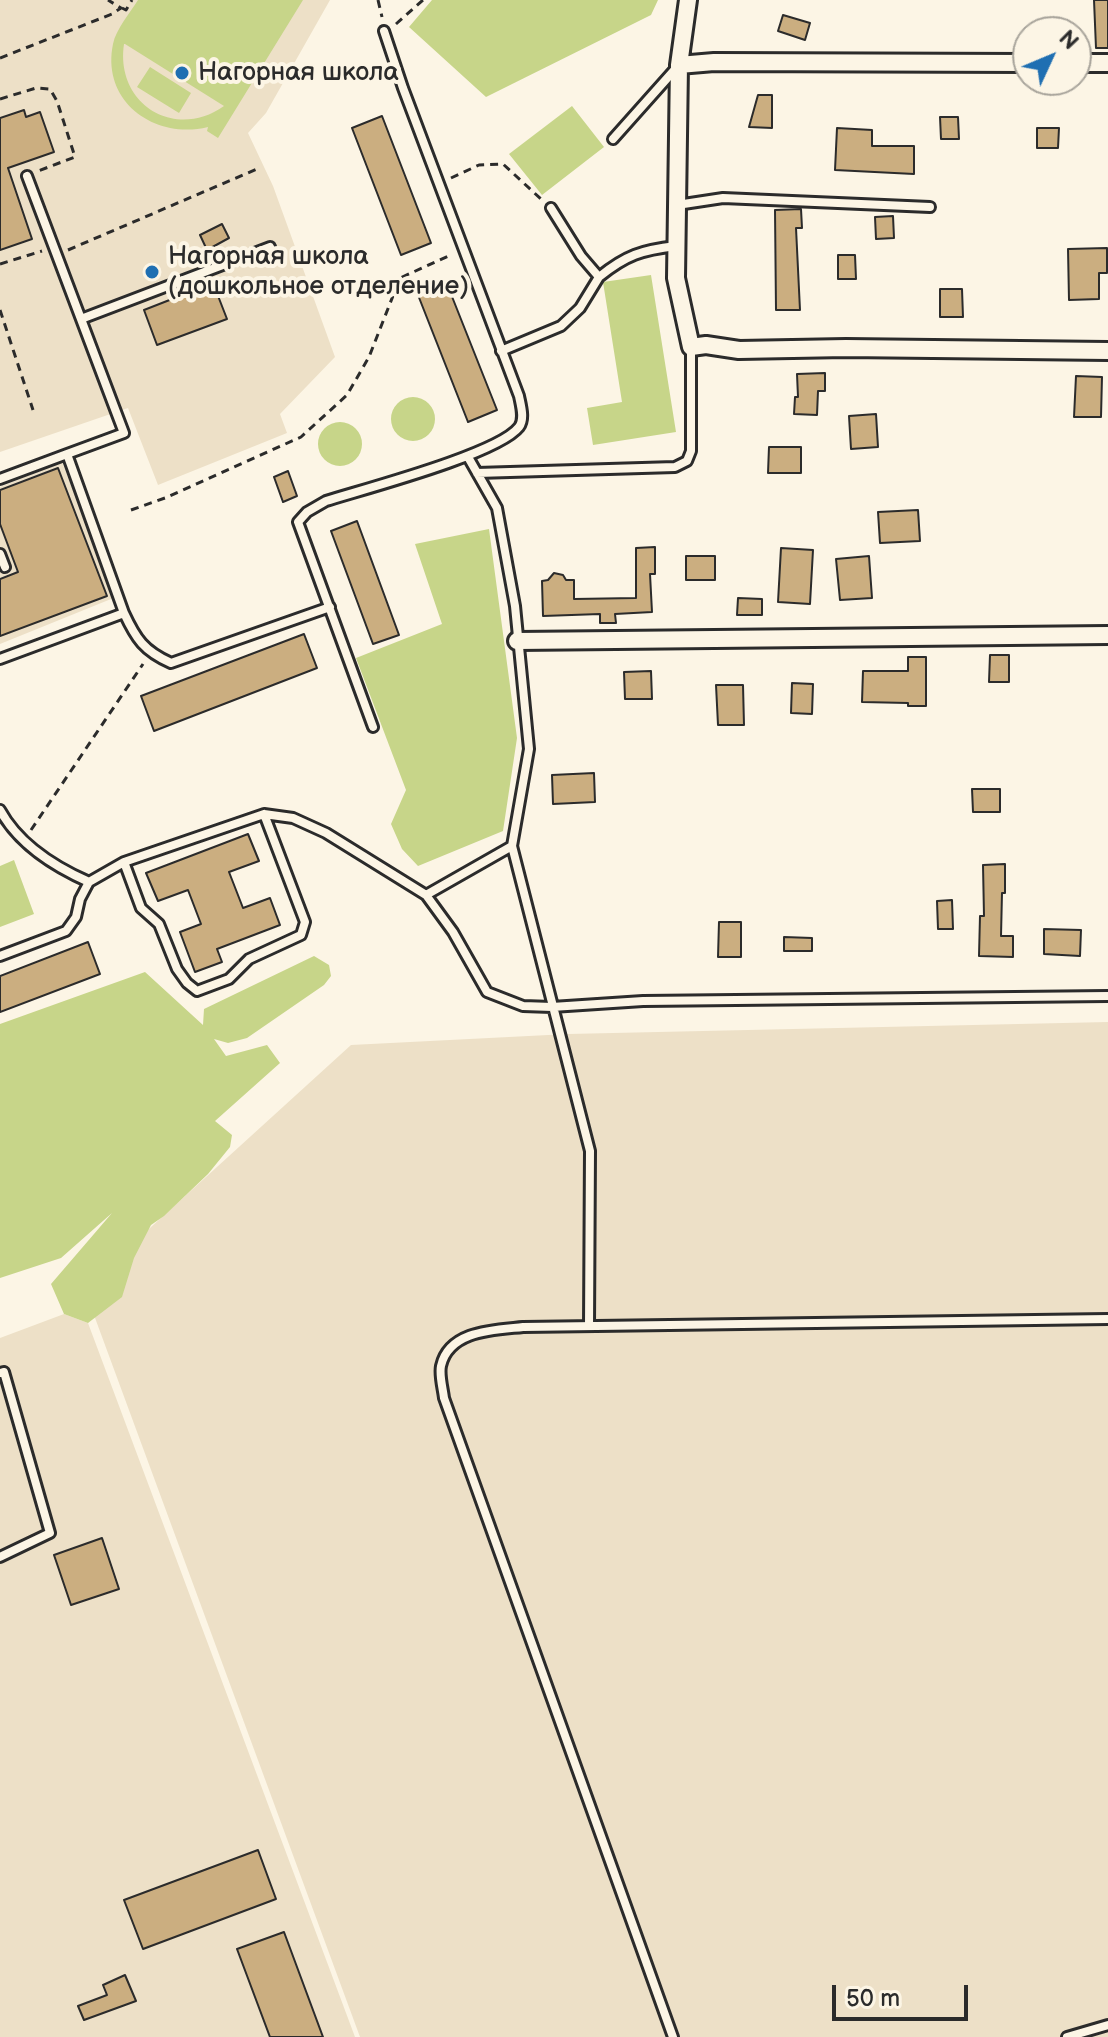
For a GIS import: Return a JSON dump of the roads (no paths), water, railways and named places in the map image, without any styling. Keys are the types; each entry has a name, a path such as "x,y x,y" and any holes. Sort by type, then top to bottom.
{"street":[{"path":"688,0 679,65 676,278 691,347 706,345 739,350 1108,351"},
{"path":"679,65 714,62 1012,63"},
{"path":"517,641 1108,635"}],"lane":[{"path":"373,727 298,522 307,512 326,501 468,457 520,426 522,416 519,396 438,184 384,31"},
{"path":"613,139 679,65"},
{"path":"0,479 124,433 27,176"},
{"path":"677,205 723,198 930,207"},
{"path":"551,208 581,256 599,277"},
{"path":"501,351 561,326 580,308 599,277 620,259 646,250 676,246"},
{"path":"81,319 270,247"},
{"path":"477,473 675,467 687,461 691,451 691,347"},
{"path":"67,454 124,613 133,632 150,654 171,663 330,607"},
{"path":"468,457 497,508 515,606 529,749 512,846 590,1151 589,1326"},
{"path":"0,554 5,567"},
{"path":"0,659 124,613"},
{"path":"0,810 24,840 55,866 89,882"},
{"path":"124,862 141,908 159,924 177,969 197,991 229,979 249,959 301,935 305,922 264,814"},
{"path":"0,956 66,931 76,917 80,899 89,882 124,862 264,814 293,818 326,833 426,895 453,932 487,992 523,1006 643,1001 1108,996"},
{"path":"426,895 512,846"},
{"path":"673,2037 444,1398 441,1366 454,1344 480,1331 523,1327 1108,1319"},
{"path":"0,1373 4,1372 50,1533 0,1557"},
{"path":"1067,2037 1108,2025"}],"place":[{"name":"Нагорная школа","path":"182,73"},
{"name":"Нагорная школа (дошкольное отделение)","path":"152,272"}]}
